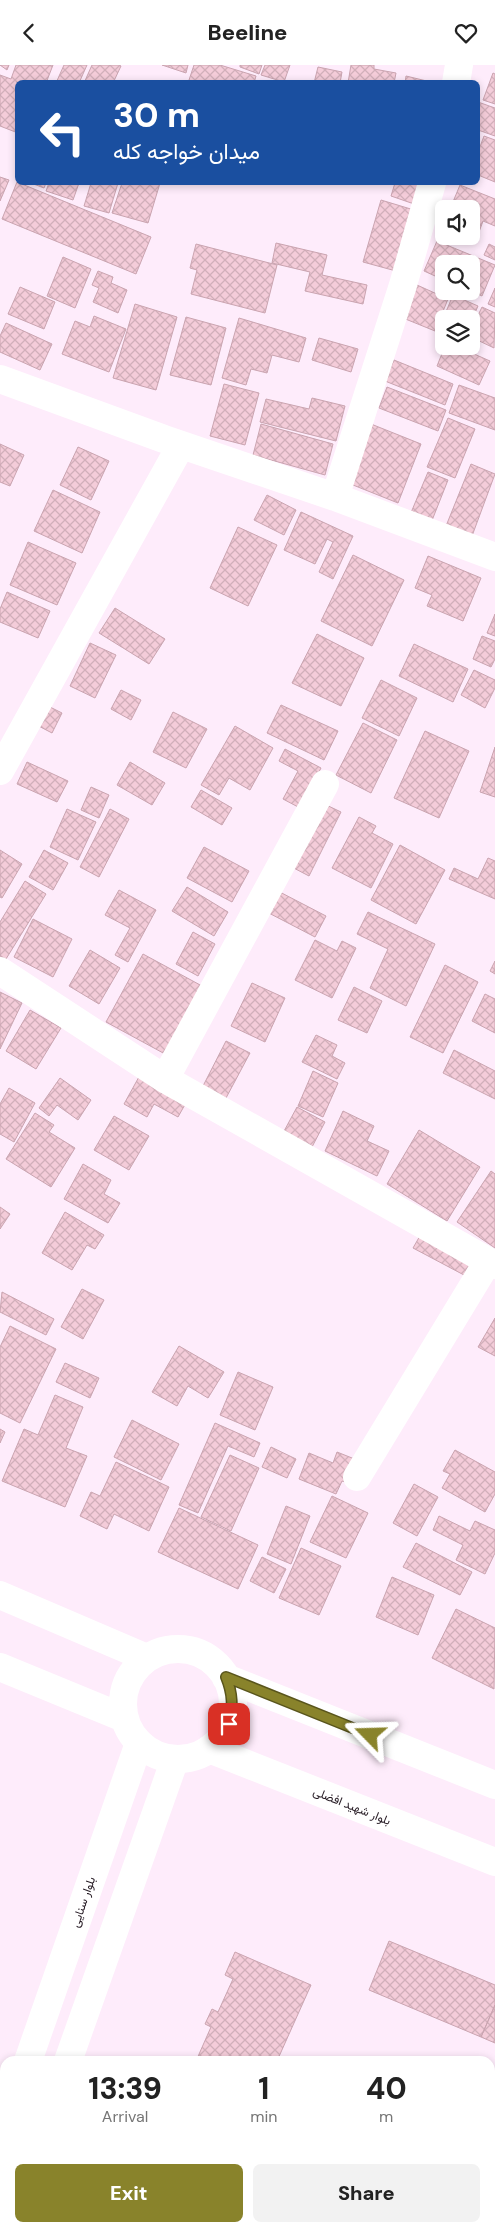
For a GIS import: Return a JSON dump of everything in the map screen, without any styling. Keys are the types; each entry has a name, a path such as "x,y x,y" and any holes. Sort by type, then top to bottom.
{"street":[{"path":"456,80 459,65"},
{"path":"335,497 403,285 431,185"},
{"path":"0,379 181,445 335,497 495,557"},
{"path":"0,771 181,445"},
{"path":"165,1079 324,784"},
{"path":"0,971 165,1079 491,1263 357,1477"},
{"path":"0,1595 147,1658"},
{"path":"190,1650 203,1655 216,1665 226,1677 232,1693 233,1709 229,1724 221,1738 210,1749 193,1757 175,1759 150,1752 139,1743 130,1731 124,1718 123,1701 126,1684 135,1669 147,1658 162,1651 190,1650"},
{"path":"0,1667 124,1718"},
{"path":"226,1677 495,1785"},
{"name":"بلوار سنایی","path":"30,2056 139,1743"},
{"name":"بلوار شهید افضلی","path":"210,1749 495,1862"},
{"path":"70,2056 175,1759"}],"building":[{"path":"0,65 9,65 7,70"},
{"path":"16,65 53,65 47,80 15,80 15,132 0,126 0,75 11,79"},
{"path":"64,65 87,65 80,80 57,80"},
{"path":"92,65 121,66 114,80 85,80"},
{"path":"162,65 188,65 186,73"},
{"path":"194,65 220,65 256,76 255,80 189,80"},
{"path":"240,65 262,65 259,74 240,67"},
{"path":"265,65 290,65 285,80 277,80 261,75"},
{"path":"351,65 374,65 374,69 396,73 395,80 348,80"},
{"path":"318,67 342,72 341,80 315,80"},
{"path":"493,73 495,74 495,104 483,100"},
{"path":"406,76 423,80 405,80"},
{"path":"480,103 495,108 495,136 480,131"},
{"path":"484,136 495,140 495,182 480,176 480,147"},
{"path":"0,177 9,180 0,201"},
{"path":"16,185 24,185 151,237 136,274 2,219"},
{"path":"48,185 78,185 73,200 46,191"},
{"path":"90,185 117,185 109,213 84,206"},
{"path":"121,185 159,185 148,223 112,213"},
{"path":"394,185 424,185 417,205 391,196"},
{"path":"460,185 495,199 495,226 483,221 480,229 480,200 454,200"},
{"path":"381,200 414,210 396,271 363,262"},
{"path":"276,243 327,255 322,275 367,285 363,304 305,291 310,272 272,263"},
{"path":"196,244 277,265 265,313 191,294 197,270 190,268"},
{"path":"489,244 495,247 495,260 484,255"},
{"path":"435,245 447,245 471,255 435,255 435,276 424,271"},
{"path":"63,257 91,269 75,308 47,296"},
{"path":"480,259 495,265 482,296 480,295"},
{"path":"98,271 113,277 111,283 127,290 118,313 93,302 99,288 92,285"},
{"path":"417,285 435,293 435,300 448,300 444,310 435,310 435,331 403,318"},
{"path":"20,287 55,302 44,329 8,314"},
{"path":"495,288 495,307 488,304"},
{"path":"451,300 464,300 478,306 476,310 447,310"},
{"path":"135,304 177,317 156,390 113,378"},
{"path":"482,307 495,313 494,348 480,341 480,311"},
{"path":"94,316 126,329 109,372 62,354 75,321 90,327"},
{"path":"186,317 226,328 211,385 170,375"},
{"path":"239,318 306,338 299,362 272,355 267,373 251,369 246,385 222,378"},
{"path":"6,323 52,344 40,370 0,352 0,336"},
{"path":"319,338 358,349 351,372 312,360"},
{"path":"441,355 476,355 490,361 479,385 437,366"},
{"path":"394,360 453,384 445,405 385,381"},
{"path":"224,384 259,393 245,445 210,436"},
{"path":"459,385 495,398 495,430 449,413"},
{"path":"387,387 446,410 438,431 379,408"},
{"path":"312,398 345,406 336,441 260,422 266,399 309,409"},
{"path":"448,418 475,429 455,478 427,467"},
{"path":"261,424 333,444 325,475 253,455"},
{"path":"371,424 421,444 398,503 348,483"},
{"path":"0,444 24,455 10,486 0,482"},
{"path":"78,447 109,461 91,500 60,485"},
{"path":"471,464 495,474 472,536 446,526"},
{"path":"428,472 448,480 431,523 410,515"},
{"path":"53,490 100,512 82,553 34,531"},
{"path":"267,495 296,510 284,535 254,520"},
{"path":"301,512 353,536 333,579 319,572 333,542 327,539 315,564 284,550"},
{"path":"238,527 277,545 248,606 210,588"},
{"path":"28,542 76,563 57,605 10,585"},
{"path":"353,555 404,580 372,646 321,621"},
{"path":"428,556 481,578 463,621 427,606 432,595 415,588"},
{"path":"7,592 50,611 38,638 0,622 0,609"},
{"path":"115,608 165,639 149,664 99,633"},
{"path":"495,614 495,636 487,633"},
{"path":"317,634 364,658 341,706 292,683"},
{"path":"482,636 495,641 495,659 491,667 473,659"},
{"path":"90,643 116,655 95,698 70,686"},
{"path":"414,644 468,669 453,702 399,676"},
{"path":"474,670 495,680 495,688 485,708 461,695"},
{"path":"381,680 417,698 399,736 362,718"},
{"path":"121,690 141,700 131,720 111,709"},
{"path":"40,702 62,713 52,733 31,722"},
{"path":"281,705 338,731 324,760 267,733"},
{"path":"173,712 207,729 186,768 153,752"},
{"path":"363,723 397,740 371,793 336,775"},
{"path":"235,726 273,748 250,790 229,778 219,795 201,785"},
{"path":"425,731 469,751 439,818 394,798"},
{"path":"495,747 495,797 480,792"},
{"path":"285,749 321,768 300,808 283,799 298,771 279,761"},
{"path":"27,762 68,781 57,802 17,784"},
{"path":"130,762 165,783 152,805 117,785"},
{"path":"91,787 109,795 99,818 81,810"},
{"path":"201,790 232,808 222,825 191,807"},
{"path":"320,802 341,812 309,876 288,865"},
{"path":"67,809 96,822 78,860 50,847"},
{"path":"110,809 129,819 99,877 80,867"},
{"path":"359,817 376,826 372,833 393,844 371,888 332,868"},
{"path":"400,845 445,870 416,924 371,900"},
{"path":"204,847 249,871 232,902 187,878"},
{"path":"0,850 22,864 2,898 0,897"},
{"path":"44,850 68,863 53,890 29,877"},
{"path":"488,858 495,861 495,899 449,879 454,868 478,879"},
{"path":"25,881 46,894 6,959 0,956 0,922"},
{"path":"187,887 228,912 214,936 172,911"},
{"path":"274,889 326,916 315,937 263,910"},
{"path":"119,890 156,910 128,962 115,955 130,928 105,915"},
{"path":"368,912 435,944 406,1006 370,988 388,949 357,934"},
{"path":"33,919 72,939 53,977 14,957"},
{"path":"193,932 215,944 198,976 176,964"},
{"path":"315,940 337,951 342,941 356,948 332,998 295,980"},
{"path":"90,950 120,968 99,1004 69,986"},
{"path":"143,954 202,986 165,1054 106,1022"},
{"path":"495,961 495,974 490,971"},
{"path":"445,965 478,982 443,1053 410,1037"},
{"path":"252,983 285,998 265,1042 231,1026"},
{"path":"354,987 382,1001 367,1033 338,1020"},
{"path":"0,992 22,1003 0,1049"},
{"path":"485,994 495,999 495,1033 472,1021"},
{"path":"30,1010 61,1028 36,1069 6,1051"},
{"path":"316,1035 337,1045 332,1056 345,1063 337,1079 302,1062"},
{"path":"226,1041 250,1053 226,1098 203,1086"},
{"path":"454,1050 495,1071 495,1099 443,1073"},
{"path":"313,1071 338,1083 323,1117 298,1106"},
{"path":"140,1075 187,1101 178,1117 154,1104 147,1117 124,1104"},
{"path":"60,1078 91,1100 78,1120 57,1105 49,1116 39,1108"},
{"path":"9,1088 35,1103 14,1142 0,1134 0,1104"},
{"path":"297,1107 325,1122 312,1147 283,1133"},
{"path":"343,1111 374,1126 367,1141 389,1151 377,1176 325,1151"},
{"path":"35,1113 54,1125 49,1132 75,1148 51,1187 6,1159"},
{"path":"114,1116 149,1136 129,1170 94,1150"},
{"path":"419,1130 480,1167 447,1221 387,1184"},
{"path":"83,1164 111,1180 104,1194 120,1203 108,1223 64,1199"},
{"path":"491,1171 495,1174 495,1248 457,1222"},
{"path":"0,1207 10,1214 0,1229"},
{"path":"65,1212 104,1235 95,1249 87,1245 72,1270 42,1253"},
{"path":"421,1234 471,1261 464,1275 413,1248"},
{"path":"82,1289 104,1300 83,1339 61,1327"},
{"path":"2,1292 54,1319 46,1335 0,1312"},
{"path":"495,1318 495,1356 478,1347"},
{"path":"10,1326 56,1349 20,1423 0,1413 0,1347"},
{"path":"179,1346 224,1372 208,1398 188,1386 177,1406 152,1392"},
{"path":"65,1363 99,1378 90,1398 56,1382"},
{"path":"238,1372 273,1387 255,1430 220,1415"},
{"path":"55,1395 83,1407 66,1448 87,1456 65,1507 2,1481 24,1429 38,1435"},
{"path":"132,1420 179,1444 161,1480 114,1457"},
{"path":"215,1423 260,1443 254,1457 228,1446 198,1513 179,1505"},
{"path":"0,1429 5,1432 0,1443"},
{"path":"271,1447 296,1459 287,1478 262,1467"},
{"path":"455,1450 495,1472 495,1494 485,1512 442,1488 450,1474 443,1471"},
{"path":"337,1452 357,1460 348,1483 342,1481 336,1494 299,1479 309,1453 333,1463"},
{"path":"230,1455 259,1468 231,1531 201,1517"},
{"path":"116,1462 169,1487 149,1531 114,1514 107,1529 80,1516 91,1492 100,1496"},
{"path":"414,1484 438,1497 417,1536 393,1523"},
{"path":"332,1496 368,1513 346,1558 310,1542"},
{"path":"286,1506 310,1516 291,1564 267,1554"},
{"path":"179,1508 258,1545 238,1589 158,1552"},
{"path":"439,1516 470,1531 475,1521 495,1530 495,1553 485,1574 456,1560 463,1545 433,1530"},
{"path":"416,1543 472,1572 460,1595 403,1567"},
{"path":"301,1548 341,1566 319,1615 279,1598"},
{"path":"262,1557 286,1569 274,1593 250,1581"},
{"path":"392,1577 434,1595 418,1635 376,1617"},
{"path":"456,1609 495,1628 494,1689 432,1658"},
{"path":"389,1941 495,1985 495,2005 481,2037 369,1990"},
{"path":"235,1952 311,1985 279,2056 198,2056 211,2027 205,2024 212,2009 218,2012 233,1979 225,1975"},
{"path":"495,2005 495,2043 481,2037"}],"route":[{"path":"229,1724 233,1709 232,1693 226,1677 370,1735"}]}
